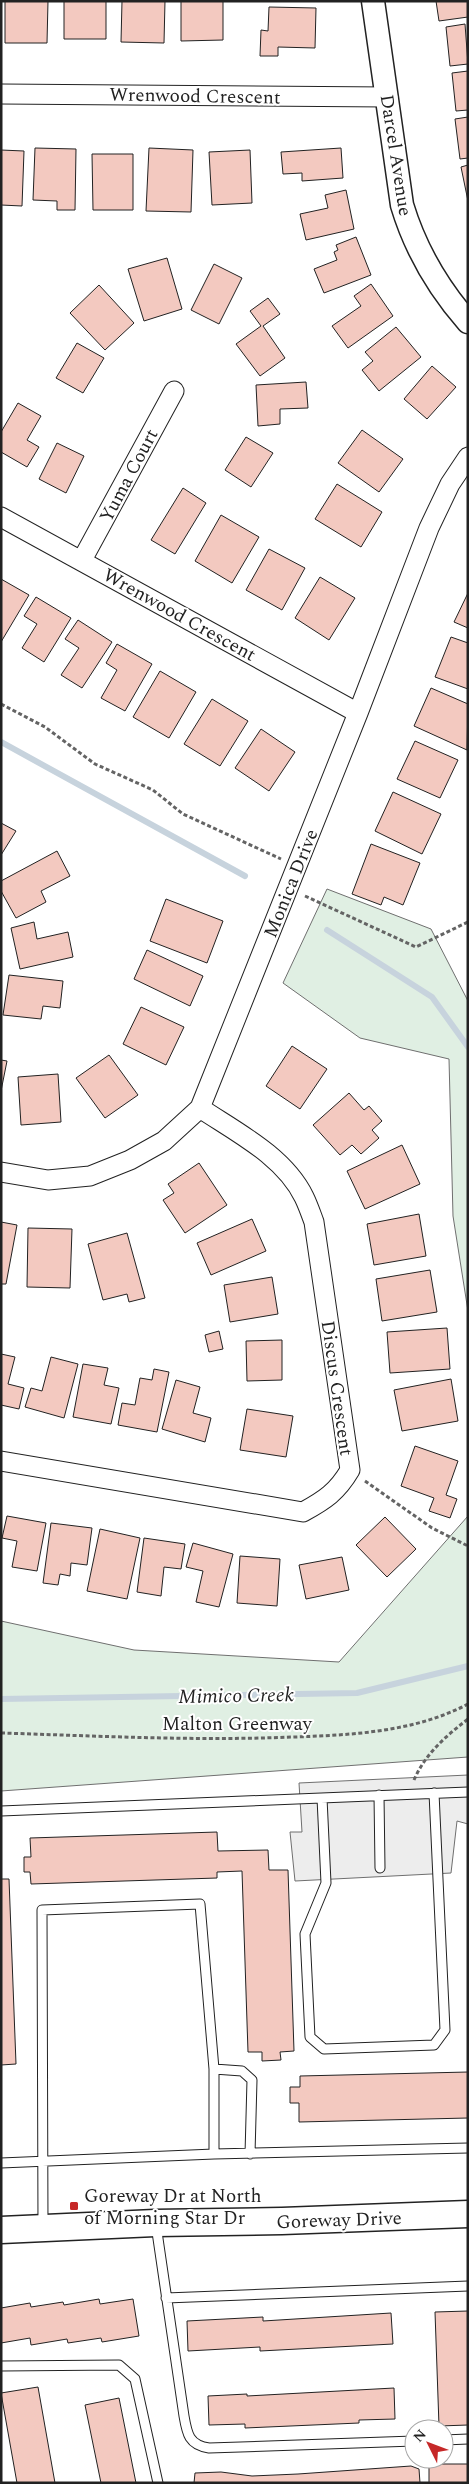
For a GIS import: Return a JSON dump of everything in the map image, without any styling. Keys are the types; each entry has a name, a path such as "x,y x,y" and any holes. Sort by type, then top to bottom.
{"main road":[{"name":"Goreway Drive","path":"1,2230 155,2223 282,2221 468,2214"}],"street":[{"name":"Darcel Avenue","path":"373,1 402,205 407,221 436,279 468,322"},
{"name":"Wrenwood Crescent","path":"1,94 388,97"},
{"name":"Yuma Court","path":"82,560 174,390"},
{"name":"Monica Drive","path":"1,1172 48,1180 90,1176 130,1160 164,1141 200,1108 430,528 450,484 468,457"},
{"name":"Wrenwood Crescent","path":"1,517 358,712"},
{"name":"Discus Crescent","path":"1,1462 303,1512 328,1498 343,1483 350,1470 314,1222 304,1197 288,1174 268,1155 200,1108"}],"lane":[{"path":"1,1811 468,1792"},
{"path":"322,1798 326,1883 305,1934 310,2037 324,2050 434,2046 445,2030 434,1793"},
{"path":"379,1796 380,1868"},
{"path":"43,2227 42,1910 200,1904 214,2069 214,2154"},
{"path":"214,2069 242,2071 252,2080 250,2154"},
{"path":"1,2163 214,2154 468,2148"},
{"path":"155,2223 186,2429 188,2436 194,2444 209,2448 404,2441"},
{"path":"166,2298 468,2286"},
{"path":"1,2366 119,2365 135,2379 158,2483"},
{"path":"454,2440 468,2439"}],"path":[{"path":"1,704 45,727 96,764 153,790 183,814 261,852 296,866 305,897 416,947 468,922"},
{"path":"350,1470 432,1528 468,1546"},
{"name":"Malton Greenway","path":"1,1733 239,1740 338,1736 400,1728 430,1720 468,1704"},
{"path":"408,1794 420,1766 435,1748 468,1719"}],"green space":[{"path":"327,889 431,929 468,1001 468,1311 453,1216 449,1059 360,1038 283,983"},
{"path":"468,1516 468,1757 1,1791 1,1621 134,1650 339,1662"}],"shaded area":[{"path":"468,1775 468,1824 457,1821 451,1873 295,1881 290,1832 302,1832 299,1783"}],"building":[{"path":"5,1 48,1 47,43 5,43"},
{"path":"64,1 106,1 106,39 64,39"},
{"path":"122,1 165,1 164,43 121,42"},
{"path":"181,1 223,1 223,40 181,41"},
{"path":"436,1 468,1 468,17 439,21"},
{"path":"269,7 316,8 315,48 278,47 278,56 260,56 261,30 268,31"},
{"path":"465,24 468,64 450,66 446,27"},
{"path":"468,71 468,110 456,111 452,73"},
{"path":"468,117 468,158 460,159 455,119"},
{"path":"35,148 76,149 75,210 57,210 57,201 33,200"},
{"path":"149,148 193,150 191,212 146,211"},
{"path":"341,148 343,178 302,181 302,173 283,174 281,152"},
{"path":"1,150 24,151 22,206 1,205"},
{"path":"250,150 252,203 212,205 209,152"},
{"path":"92,154 133,154 133,210 93,210"},
{"path":"468,165 468,201 461,167"},
{"path":"346,190 354,229 306,240 300,214 328,208 325,195"},
{"path":"356,237 371,275 324,293 314,269 337,260 334,252 338,250 336,245"},
{"path":"167,258 182,309 144,321 128,269"},
{"path":"214,264 242,278 219,324 191,310"},
{"path":"371,284 393,316 348,348 332,326 361,306 354,296"},
{"path":"99,285 134,323 105,350 70,313"},
{"path":"268,298 280,314 263,326 285,358 260,376 236,344 261,326 250,311"},
{"path":"396,327 421,357 379,391 362,370 373,361 365,352"},
{"path":"77,343 104,358 83,393 56,378"},
{"path":"432,366 456,387 427,419 404,399"},
{"path":"306,382 308,408 280,409 280,424 258,426 256,385"},
{"path":"18,403 41,416 27,440 39,447 27,467 1,452 1,432"},
{"path":"362,430 403,459 379,492 338,463"},
{"path":"246,437 273,453 251,487 225,470"},
{"path":"57,443 84,456 66,493 39,479"},
{"path":"337,484 382,512 361,547 315,519"},
{"path":"183,488 206,503 175,554 151,540"},
{"path":"221,515 259,537 232,583 195,561"},
{"path":"269,549 305,568 282,610 246,590"},
{"path":"320,577 355,598 329,640 295,618"},
{"path":"1,579 29,595 1,642"},
{"path":"468,593 468,628 454,622"},
{"path":"36,597 71,618 44,662 22,648 37,624 24,616"},
{"path":"78,620 112,642 82,688 61,675 79,648 65,639"},
{"path":"451,637 468,643 468,689 435,677"},
{"path":"117,644 152,664 125,711 101,698 117,670 106,663"},
{"path":"160,671 196,692 169,738 133,717"},
{"path":"431,688 468,704 467,750 414,726"},
{"path":"212,699 248,721 220,766 184,744"},
{"path":"261,729 295,752 269,791 235,768"},
{"path":"415,741 458,760 440,798 397,779"},
{"path":"393,792 441,814 422,854 375,831"},
{"path":"1,823 16,831 1,855"},
{"path":"371,844 420,863 403,905 384,897 381,905 352,894"},
{"path":"57,851 70,876 41,891 46,902 16,918 1,891 1,881"},
{"path":"166,899 223,921 207,963 150,941"},
{"path":"34,922 37,939 68,932 73,957 20,969 11,928"},
{"path":"147,950 203,976 190,1006 134,979"},
{"path":"9,975 63,981 60,1008 43,1006 41,1019 3,1015"},
{"path":"141,1007 184,1027 166,1065 123,1044"},
{"path":"292,1046 327,1069 300,1109 266,1086"},
{"path":"109,1055 138,1095 105,1118 76,1078"},
{"path":"1,1060 7,1061 1,1091"},
{"path":"58,1074 61,1122 21,1125 18,1077"},
{"path":"349,1093 364,1110 369,1106 382,1121 372,1130 379,1138 361,1154 352,1145 340,1155 313,1125"},
{"path":"402,1145 420,1184 365,1209 347,1171"},
{"path":"199,1163 227,1205 185,1233 163,1200 174,1193 168,1184"},
{"path":"419,1214 426,1256 374,1265 367,1224"},
{"path":"252,1219 266,1251 211,1275 197,1243"},
{"path":"1,1222 17,1225 6,1284 1,1284"},
{"path":"28,1228 72,1229 70,1288 27,1287"},
{"path":"127,1233 145,1298 129,1302 127,1294 103,1300 88,1244"},
{"path":"430,1270 437,1312 382,1321 376,1279"},
{"path":"272,1277 278,1314 230,1322 224,1285"},
{"path":"447,1328 450,1369 390,1373 387,1332"},
{"path":"219,1331 223,1349 209,1352 205,1335"},
{"path":"282,1340 282,1380 247,1381 246,1341"},
{"path":"1,1354 15,1357 8,1384 24,1388 19,1409 1,1405"},
{"path":"51,1357 78,1364 64,1418 25,1407 31,1388 42,1391"},
{"path":"83,1364 108,1368 104,1385 119,1388 111,1424 73,1417"},
{"path":"154,1369 169,1372 157,1432 118,1425 122,1403 135,1405 140,1378 152,1380"},
{"path":"451,1379 458,1421 402,1431 394,1390"},
{"path":"176,1380 200,1387 193,1413 211,1418 205,1442 162,1429"},
{"path":"247,1409 293,1416 286,1457 240,1450"},
{"path":"415,1446 458,1461 446,1495 457,1499 450,1518 429,1511 434,1498 401,1486"},
{"path":"7,1516 46,1523 37,1571 12,1567 17,1541 2,1538"},
{"path":"385,1517 416,1549 387,1577 356,1545"},
{"path":"51,1523 92,1528 87,1565 71,1563 70,1576 60,1574 58,1585 43,1583"},
{"path":"100,1529 140,1538 127,1599 87,1591"},
{"path":"144,1538 185,1544 181,1569 164,1567 161,1596 137,1592"},
{"path":"193,1543 233,1554 219,1607 196,1602 203,1571 186,1567"},
{"path":"240,1556 280,1559 277,1606 237,1603"},
{"path":"342,1557 349,1590 306,1599 299,1565"},
{"path":"217,1832 218,1851 268,1850 269,1870 288,1870 294,2051 280,2052 281,2060 262,2061 262,2052 248,2052 242,1871 217,1872 217,1878 31,1884 30,1872 24,1872 24,1857 31,1857 30,1838"},
{"path":"1,1879 9,1879 16,2064 1,2065"},
{"path":"468,2072 468,2118 299,2122 299,2103 290,2103 290,2087 300,2087 300,2076"},
{"path":"99,2299 100,2304 133,2299 139,2336 102,2342 101,2338 68,2343 67,2339 31,2345 30,2338 1,2343 1,2308 30,2303 31,2307 63,2302 64,2305"},
{"path":"468,2311 468,2425 454,2425 454,2419 439,2419 435,2312"},
{"path":"391,2313 393,2344 260,2351 260,2347 188,2351 187,2321 263,2317 263,2321"},
{"path":"38,2387 55,2483 17,2483 1,2393"},
{"path":"394,2388 395,2419 359,2420 359,2423 245,2428 245,2424 209,2425 208,2396 247,2394 247,2396"},
{"path":"119,2398 136,2483 101,2483 85,2405"},
{"path":"454,2464 468,2464 468,2483 429,2483 429,2469 454,2469"},
{"path":"404,2466 404,2469 419,2469 420,2483 194,2483 195,2473 221,2472 252,2476"}],"waterway":[{"path":"1,742 245,876"},
{"path":"327,930 432,997 468,1047"},
{"name":"Mimico Creek","path":"1,1699 357,1693 468,1666"}],"place":[{"name":"Goreway Dr at North of Morning Star Dr","path":"74,2206"}]}
